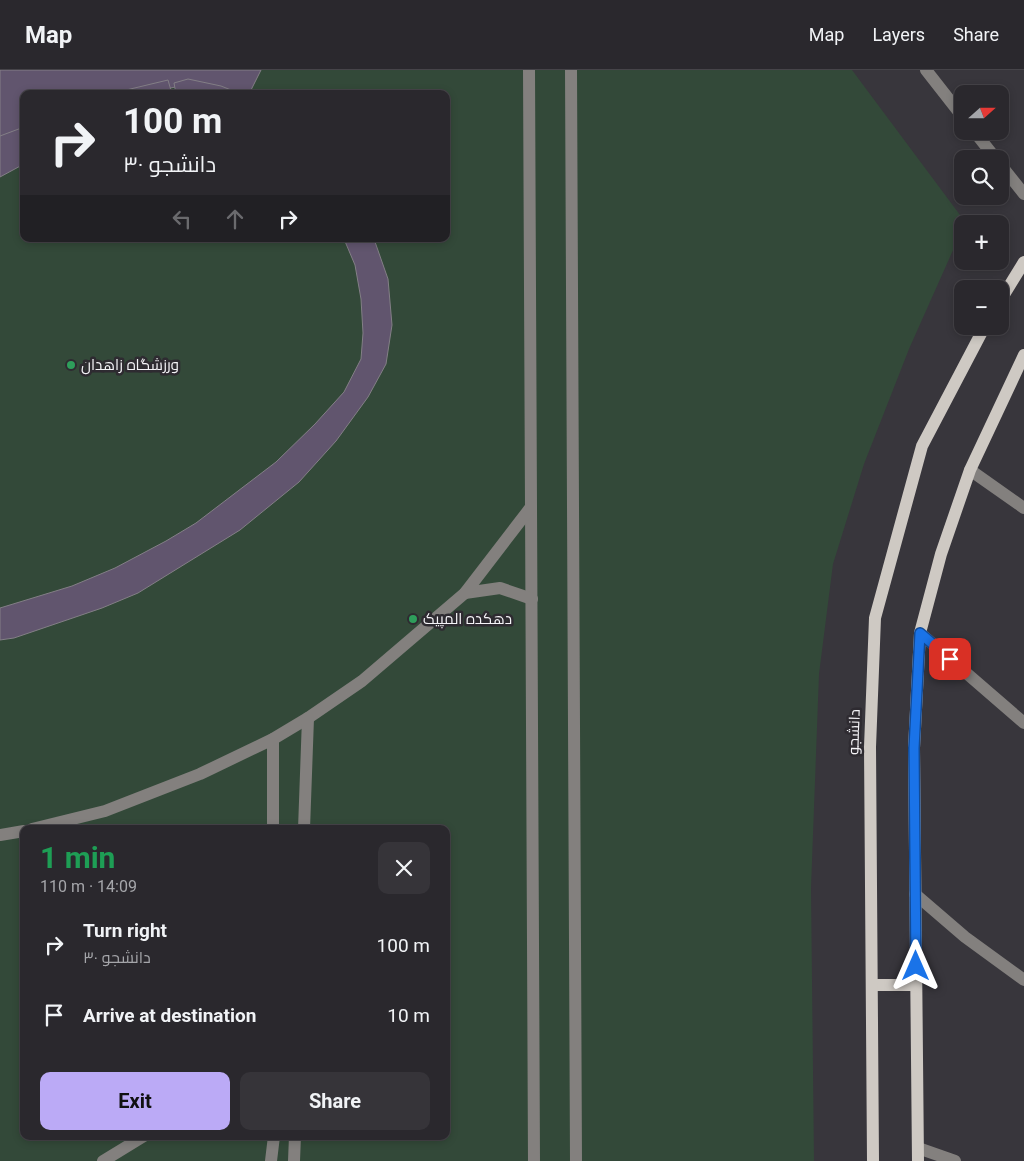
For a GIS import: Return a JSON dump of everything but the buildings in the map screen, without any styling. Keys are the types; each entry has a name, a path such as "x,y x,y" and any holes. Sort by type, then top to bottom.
{"main road":[{"path":"1009,286 1024,262"},
{"name":"دانشجو","path":"873,1161 870,748 875,618 922,446 979,335"},
{"path":"918,1161 914,748 920,633 941,554 970,470 1022,364"},
{"path":"872,985 916,985"}],"street":[{"path":"529,70 534,1161"},
{"path":"571,70 576,1161"},
{"path":"926,70 954,106"},
{"path":"981,140 989,150"},
{"path":"1009,175 1024,194"},
{"path":"970,470 1024,508"},
{"path":"48,825 105,811 200,774 273,739 308,718 362,681 465,593 531,507"},
{"path":"465,593 500,588 532,599"},
{"path":"920,633 1024,723"},
{"path":"304,825 308,718"},
{"path":"273,739 273,825"},
{"path":"0,836 20,832"},
{"path":"916,894 966,937 1024,980"},
{"path":"103,1161 137,1140"},
{"path":"272,1161 274,1140"},
{"path":"294,1161 295,1140"},
{"path":"918,1148 955,1161"}],"green space":[{"name":"دهکده المپیک","path":"0,70 852,70 960,215 954,215 954,248 909,349 864,464 833,564 819,674 811,888 814,1161 0,1161"}],"place":[{"name":"ورزشگاه زاهدان","path":"71,365"},
{"name":"دهکده المپیک","path":"413,619"}],"route":[{"path":"916,966 914,748 920,633 950,659"}]}
